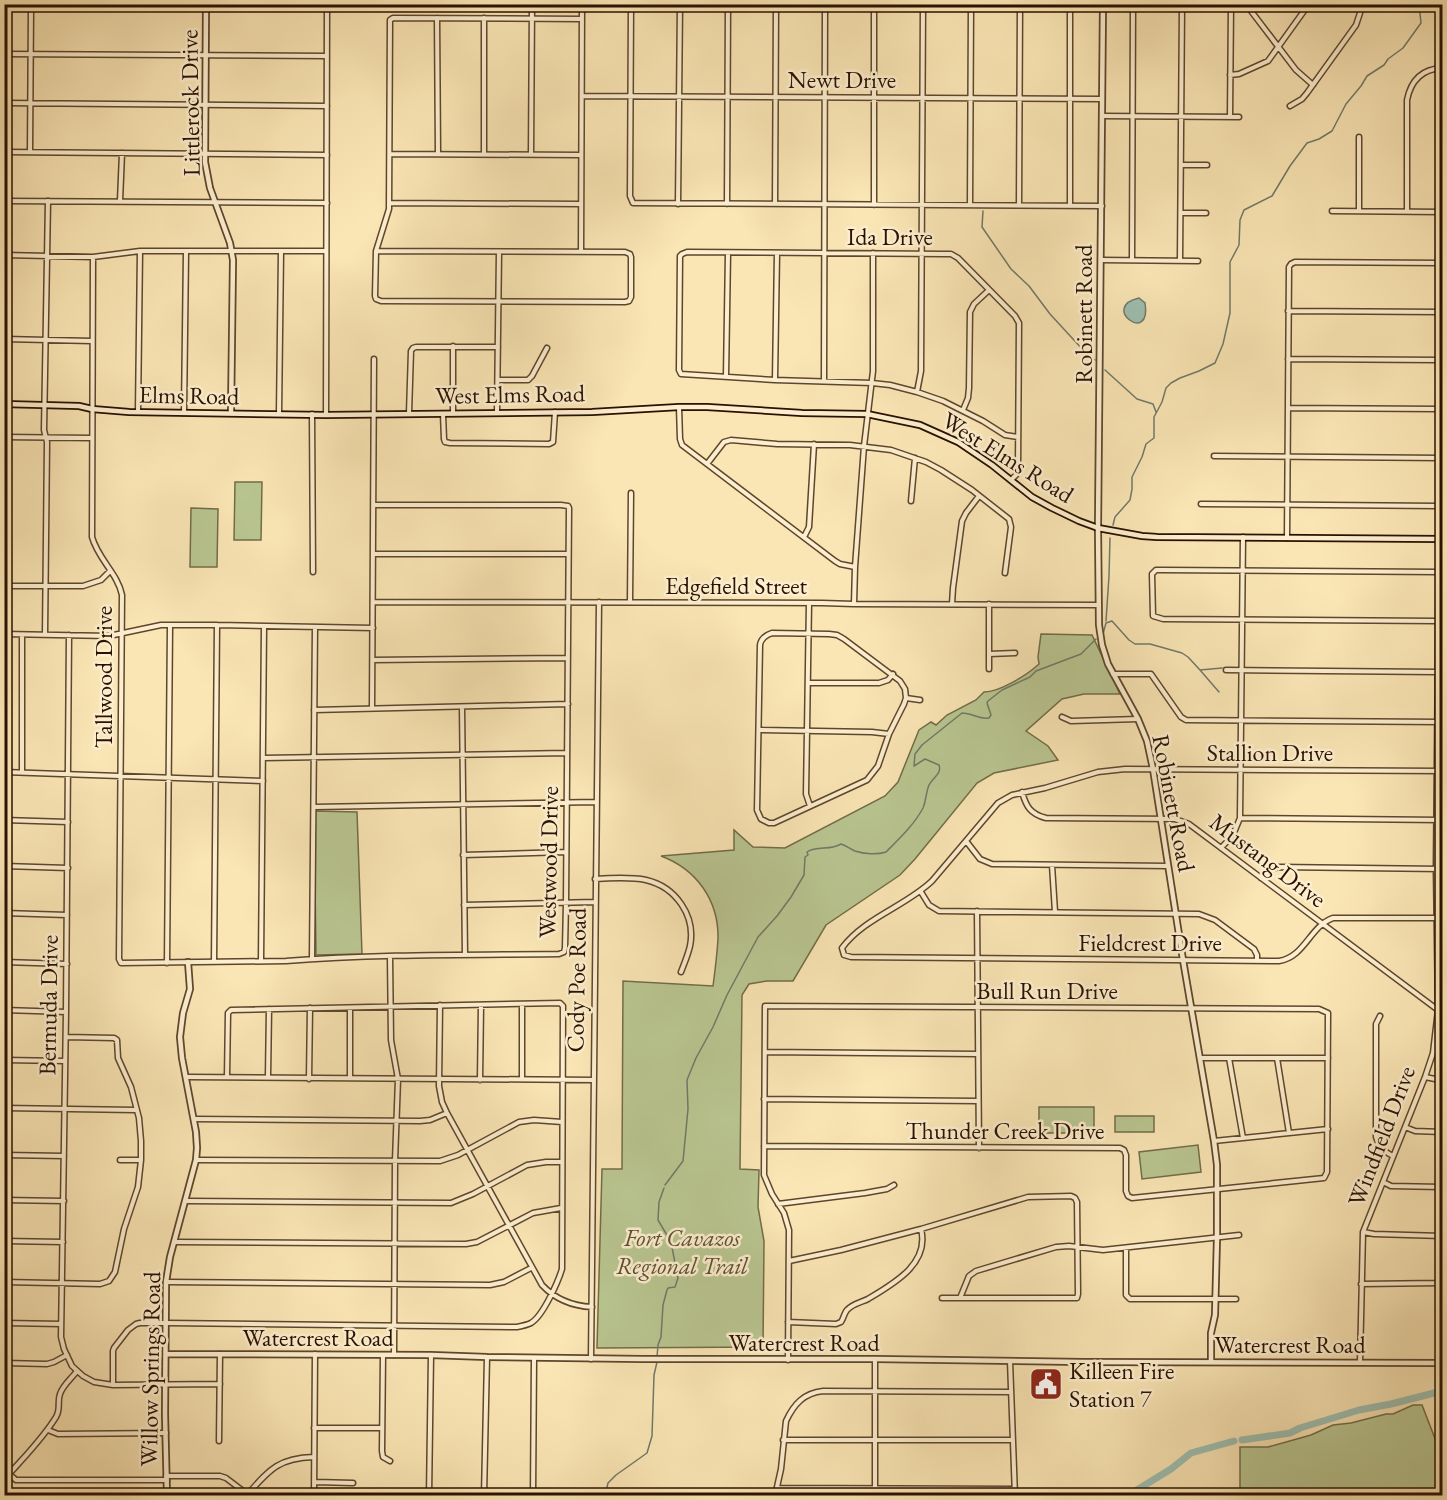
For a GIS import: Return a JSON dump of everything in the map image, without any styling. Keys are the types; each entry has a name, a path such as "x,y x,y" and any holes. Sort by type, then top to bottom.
{"street":[{"path":"531,154 532,4"},
{"path":"581,252 582,4"},
{"path":"631,4 630,196 631,201 635,203 1102,206"},
{"path":"678,204 680,4"},
{"path":"727,204 728,4"},
{"path":"775,204 776,4"},
{"path":"824,381 825,4"},
{"path":"874,4 874,205"},
{"path":"917,392 921,371 923,4"},
{"path":"970,205 971,4"},
{"path":"1019,206 1020,4"},
{"path":"1070,4 1070,206"},
{"name":"Robinett Road","path":"1103,4 1099,625 1108,664 1138,719 1147,741 1214,1141 1217,1165 1217,1238 1216,1299 1211,1333 1211,1362"},
{"path":"1132,260 1133,4"},
{"path":"1180,261 1182,4"},
{"path":"1230,117 1231,4"},
{"path":"1244,4 1296,70 1313,85"},
{"path":"1230,75 1239,74 1268,61 1309,4"},
{"path":"1290,106 1302,99 1356,25 1360,4"},
{"path":"4,6 327,6 326,415"},
{"name":"Littlerock Drive","path":"206,6 205,154 207,177 226,229 234,269 231,413"},
{"path":"30,152 31,7"},
{"path":"376,252 625,252 631,257 630,300 625,302 381,301 376,299 376,252 388,214 389,203 390,20 393,18 582,19"},
{"path":"437,18 438,154"},
{"path":"484,18 484,154"},
{"path":"4,54 327,56"},
{"path":"1407,211 1408,92 1413,82 1421,75 1432,69 1443,68"},
{"name":"Newt Drive","path":"582,96 1102,99"},
{"path":"4,103 327,106"},
{"path":"1102,116 1239,117"},
{"path":"1359,136 1359,211"},
{"path":"4,152 327,155"},
{"path":"120,201 122,153"},
{"path":"390,154 581,155"},
{"path":"1181,165 1207,165"},
{"path":"4,201 327,203"},
{"path":"45,635 46,438 44,404 48,201"},
{"path":"389,203 581,204"},
{"path":"1332,212 1443,212"},
{"path":"1181,213 1206,213"},
{"path":"4,255 93,256 140,251 326,251"},
{"path":"138,412 140,251"},
{"path":"184,413 186,251"},
{"path":"279,414 281,252"},
{"path":"497,412 499,252"},
{"name":"Ida Drive","path":"726,376 683,375 679,370 679,259 682,254 687,252 873,253 954,256 1019,323 1018,468 1011,480"},
{"path":"728,253 726,376 872,383 917,392 963,410 1005,435 1018,437"},
{"path":"854,604 864,446 872,383 873,253"},
{"path":"775,380 777,254"},
{"name":"Tallwood Drive","path":"93,256 92,537 97,552 121,590 120,962"},
{"path":"1101,260 1198,261"},
{"path":"1287,538 1289,267 1295,262 1443,263"},
{"path":"963,410 969,388 970,312 974,304 989,290"},
{"path":"1288,311 1442,312"},
{"name":"Windfield Drive","path":"1360,1362 1363,1232 1425,1077 1433,1053 1440,1010 1436,869 1440,820 1438,572 1441,539 1439,506 1442,312"},
{"path":"4,339 92,341"},
{"path":"409,413 411,351 413,348 417,346 498,347"},
{"path":"453,346 453,413"},
{"path":"498,380 528,380 547,348"},
{"path":"372,708 374,359"},
{"path":"1288,359 1441,360"},
{"name":"Elms Road","path":"4,404 80,406 92,410 138,412 374,414"},
{"path":"679,407 680,442 840,564 855,567"},
{"name":"West Elms Road","path":"374,414 592,412 679,407 867,414 920,425 940,434 972,451 1032,497 1098,528 1142,536 1441,539"},
{"path":"1288,408 1441,409"},
{"path":"443,413 443,433 446,442 549,444 553,442 555,412"},
{"path":"312,414 313,572"},
{"path":"4,437 92,438"},
{"path":"707,464 721,445 728,441 864,446 891,450 915,458 957,479 1007,517 1010,523 1005,573"},
{"path":"804,537 809,527 814,444"},
{"path":"1214,456 1441,458"},
{"path":"911,501 915,458"},
{"path":"630,602 631,493"},
{"path":"952,604 962,520 979,496"},
{"path":"1202,504 1439,506"},
{"name":"Westwood Drive","path":"120,962 125,964 562,953 565,948 568,507 561,505 374,505"},
{"path":"1221,848 1233,835 1240,818 1243,537"},
{"path":"373,554 568,554"},
{"path":"1438,572 1156,570 1152,574 1153,616 1163,619 1438,621"},
{"path":"4,586 83,586 100,580 110,572"},
{"name":"Edgefield Street","path":"373,602 1098,605"},
{"name":"Cody Poe Road","path":"591,1359 599,602"},
{"path":"809,603 806,794 810,806"},
{"path":"989,604 989,669"},
{"path":"4,634 109,636 145,627 216,625 373,628"},
{"path":"214,962 216,625"},
{"path":"167,963 170,626"},
{"path":"261,961 264,626"},
{"path":"312,959 315,627"},
{"path":"772,633 808,634 830,634 844,639 893,674 903,685 906,698 889,734 878,766 867,780 774,823 769,823 761,819 757,810 760,641 767,634 772,633"},
{"path":"21,772 22,635"},
{"name":"Bermuda Drive","path":"69,636 61,1337 66,1355 78,1371"},
{"path":"989,654 1015,653"},
{"path":"373,660 568,658"},
{"path":"1226,670 1438,672"},
{"path":"808,682 879,683 888,680 893,674"},
{"path":"1113,674 1151,674 1183,720 1440,722"},
{"path":"906,698 920,700"},
{"path":"314,710 568,704"},
{"path":"462,706 465,955"},
{"path":"1062,717 1071,721 1138,719"},
{"path":"759,730 889,734"},
{"path":"263,758 567,753"},
{"name":"Stallion Drive","path":"843,952 844,945 867,925 921,892 998,803 1012,795 1098,772 1125,769 1440,771"},
{"path":"4,772 263,780"},
{"name":"Mustang Drive","path":"1022,792 1026,806 1033,813 1046,818 1175,819 1190,824 1440,1010"},
{"path":"314,807 597,802"},
{"path":"1240,818 1440,820"},
{"path":"4,820 68,822"},
{"path":"966,841 976,855 988,864 1168,866"},
{"path":"464,855 566,852"},
{"path":"1053,865 1055,912"},
{"path":"4,866 68,868"},
{"path":"1261,878 1267,871 1278,867 1443,869"},
{"path":"596,879 647,880 664,887 675,896 684,908 691,928 690,946 681,972"},
{"path":"921,892 929,905 939,910 1199,914 1215,920 1254,948 1257,960"},
{"path":"464,905 595,902"},
{"path":"977,911 979,1148"},
{"path":"4,913 67,915"},
{"path":"1322,923 1339,917 1443,918"},
{"name":"Fieldcrest Drive","path":"843,952 844,955 851,957 1280,961 1298,951 1322,923"},
{"path":"390,957 392,1049 398,1079 395,1161 394,1355"},
{"path":"4,962 67,964"},
{"name":"Willow Springs Road","path":"167,1496 166,1282 170,1257 196,1160 197,1140 180,1037 183,1013 190,989 188,962"},
{"path":"113,1385 114,1348 132,1326 140,1323 522,1326 534,1321 540,1314 558,1284 562,1269 563,1079 562,1006 560,1003 229,1011 227,1077"},
{"path":"522,1004 522,1078"},
{"path":"440,1005 438,1079 447,1113 542,1285 562,1301 592,1307"},
{"path":"480,1080 481,1005"},
{"name":"Bull Run Drive","path":"765,1052 765,1006 1319,1009 1328,1013"},
{"path":"309,1079 310,1008"},
{"path":"350,1008 350,1078"},
{"path":"268,1077 269,1009"},
{"path":"4,1010 66,1011"},
{"name":"Thunder Creek Drive","path":"764,1146 1120,1148 1126,1155 1126,1191 1132,1198 1323,1178 1327,1172 1328,1013"},
{"path":"1380,1016 1376,1024 1376,1137 1383,1151 1393,1156"},
{"path":"4,1282 105,1283 112,1278 115,1272 124,1229 138,1187 141,1160 140,1128 131,1087 118,1058 117,1040 114,1038 66,1037"},
{"path":"788,1360 789,1230 788,1222 764,1175 765,1052 978,1054"},
{"path":"1200,1058 1328,1058"},
{"path":"1229,1058 1242,1138"},
{"path":"1277,1058 1289,1133"},
{"path":"4,1060 65,1061"},
{"path":"186,1077 594,1080"},
{"path":"1425,1077 1443,1079"},
{"path":"764,1100 978,1101"},
{"path":"4,1108 136,1110"},
{"path":"194,1119 396,1121 430,1120 447,1113"},
{"path":"196,1160 443,1161 519,1122 534,1120 562,1122"},
{"path":"1361,1284 1441,1283 1442,1132 1415,1131 1405,1127"},
{"path":"1214,1141 1328,1129"},
{"path":"4,1155 64,1156"},
{"path":"120,1160 141,1160"},
{"path":"186,1201 451,1203 527,1165 562,1162"},
{"path":"1383,1182 1391,1186 1441,1187"},
{"path":"778,1204 887,1190 894,1185"},
{"path":"789,1261 921,1229 1028,1197 1071,1196 1075,1198 1077,1202 1077,1298 942,1298"},
{"path":"4,1200 64,1201"},
{"path":"175,1242 466,1244 477,1242 533,1213 561,1208"},
{"path":"788,1322 836,1324 841,1322 847,1310 899,1279 913,1266 922,1244 921,1229"},
{"path":"1363,1232 1442,1236"},
{"path":"960,1298 969,1276 976,1271 1056,1247 1070,1246 1097,1250 1239,1235"},
{"path":"4,1241 63,1242"},
{"path":"1126,1248 1126,1295 1130,1299 1236,1299"},
{"path":"166,1282 490,1285 504,1282 531,1268"},
{"path":"4,1323 61,1324"},
{"name":"Watercrest Road","path":"166,1354 431,1355 591,1359 1443,1363"},
{"path":"219,1441 220,1354"},
{"path":"314,1496 315,1354"},
{"path":"4,1363 50,1363 66,1355"},
{"path":"383,1355 383,1457 390,1461"},
{"path":"429,1496 431,1355"},
{"path":"484,1496 487,1358"},
{"path":"533,1496 534,1358"},
{"path":"875,1359 875,1496"},
{"path":"1010,1361 1015,1496"},
{"path":"4,1480 48,1430 58,1413 62,1389 78,1371 94,1382 113,1385 220,1384"},
{"path":"774,1496 781,1469 785,1425 789,1414 800,1400 813,1392 1011,1392"},
{"path":"314,1428 382,1428"},
{"path":"48,1430 58,1434 166,1433"},
{"path":"783,1440 1013,1440"},
{"path":"9,1474 16,1480 220,1476 226,1478 247,1495 275,1466 294,1459 314,1457"},
{"path":"315,1482 353,1483"},
{"path":"777,1488 1014,1489"}],"green space":[{"path":"235,482 262,482 261,540 234,540"},
{"path":"191,508 218,509 217,567 190,567"},
{"name":"Fort Cavazos Regional Trail","path":"1041,634 1092,635 1120,694 1084,694 1062,699 1026,731 1048,746 1058,760 994,773 977,783 900,875 826,925 793,981 749,984 742,995 740,1169 759,1170 758,1207 764,1241 763,1347 597,1348 602,1169 622,1169 623,981 713,986 714,980 718,939 710,899 695,878 685,869 661,856 734,850 734,830 753,847 785,848 885,796 898,782 919,730 931,722 936,725 947,715 976,700 984,692 1005,686 1034,668 1039,664"},
{"path":"314,811 357,812 362,954 316,955"},
{"path":"1039,1107 1094,1107 1094,1133 1039,1133"},
{"path":"1115,1116 1154,1116 1154,1132 1115,1132"},
{"path":"1198,1145 1201,1172 1142,1179 1139,1152"},
{"path":"1413,1405 1422,1405 1436,1441 1442,1442 1442,1495 1240,1495 1240,1447 1268,1447 1311,1435 1333,1425 1393,1414"}],"shaded area":[{"path":"1139,298 1145,303 1145,316 1141,322 1136,323 1125,315 1124,309 1128,303"}],"waterway":[{"path":"1113,525 1115,517 1130,500 1132,477 1146,444 1154,438 1154,417 1166,388 1180,378 1215,363 1223,344 1230,313 1230,262 1239,245 1240,220 1244,210 1272,196 1307,143 1332,131 1346,104 1367,76 1403,48 1421,23 1419,4"},
{"path":"983,211 982,227 1011,269 1029,286 1050,314 1084,351 1095,360"},
{"path":"1105,370 1137,399 1153,404 1156,412"},
{"path":"1106,621 1110,538"},
{"path":"1103,634 1106,623 1112,621 1135,644 1150,644 1182,653 1200,670 1222,668"},
{"path":"665,1185 683,1161 688,1109 687,1080 696,1058 758,937 777,916 804,875 807,852 841,844 862,853 886,852 906,832 919,814 929,785 939,771 939,765 925,759 914,766 915,754 922,745 962,713 989,718 991,715 987,703 1002,690 1030,677 1036,671 1081,654 1096,639"},
{"path":"1200,670 1219,692"},
{"path":"657,1357 663,1305 668,1288 675,1287 678,1278 671,1242 658,1220 659,1202 664,1188"},
{"path":"605,1496 608,1483 647,1453 652,1436 654,1375 657,1362"},
{"path":"1242,1440 1290,1433 1359,1410 1442,1391"},
{"path":"1127,1496 1171,1469 1191,1453 1234,1441"}],"place":[{"name":"Killeen Fire Station 7","path":"1046,1384"}]}
